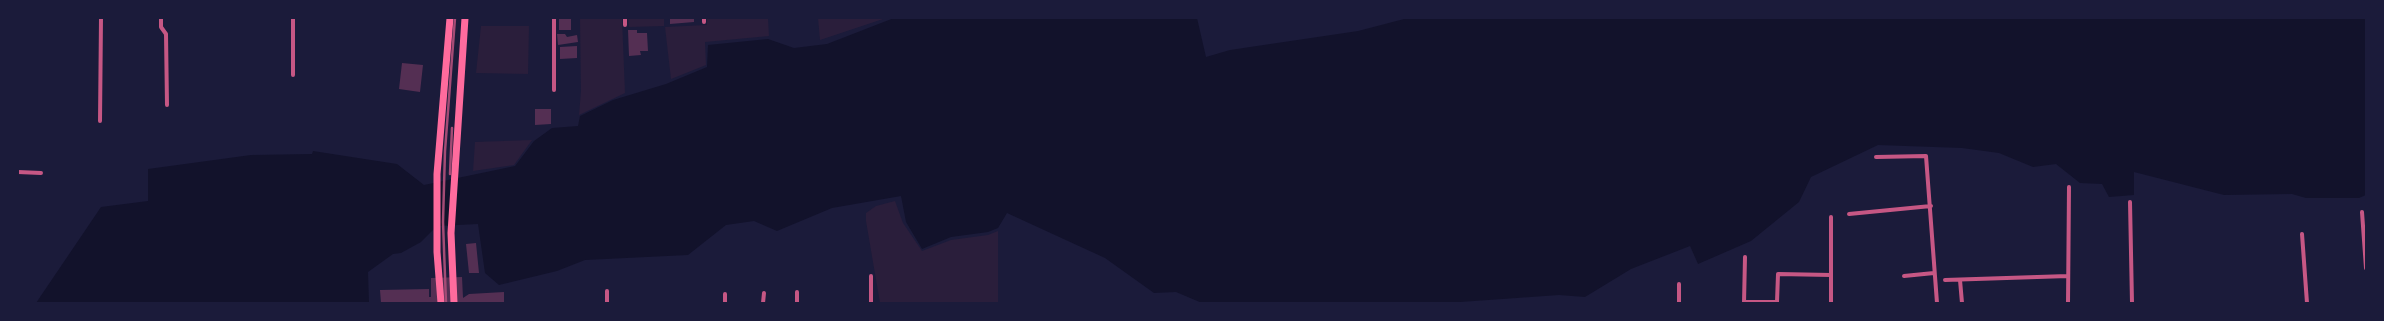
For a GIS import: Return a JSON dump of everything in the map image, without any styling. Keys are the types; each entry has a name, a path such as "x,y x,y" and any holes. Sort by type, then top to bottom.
{"main road":[{"path":"441,303 437,226 437,174 450,18"},
{"path":"454,303 451,233 465,18"}],"street":[{"path":"100,121 101,18"},
{"path":"161,18 161,27 166,34 167,105"},
{"path":"293,18 293,75"},
{"path":"554,18 554,90"},
{"path":"625,18 625,25"},
{"path":"1876,157 1926,156 1931,206 1937,303"},
{"path":"18,172 41,173"},
{"path":"2068,303 2069,187"},
{"path":"2130,202 2132,303"},
{"path":"1849,214 1931,206"},
{"path":"2362,212 2366,268"},
{"path":"1831,217 1831,303"},
{"path":"2302,234 2307,303"},
{"path":"1745,257 1744,303 1777,302 1778,274 1831,275"},
{"path":"1904,276 1934,273"},
{"path":"871,276 871,303"},
{"path":"1945,280 2068,276"},
{"path":"1960,280 1962,303"},
{"path":"1679,284 1679,303"},
{"path":"607,291 607,303"},
{"path":"797,292 797,303"},
{"path":"763,303 764,293"},
{"path":"725,294 725,303"}],"shaded area":[{"path":"580,18 622,18 625,93 579,115 581,91"},
{"path":"628,18 664,18 664,26 629,27"},
{"path":"707,18 768,18 769,36 705,42 706,65 671,79 665,27 707,25"},
{"path":"818,18 886,18 820,40"},
{"path":"894,18 1197,18 1206,57 1230,50 1358,31 1408,18 2366,18 2366,195 2359,198 2306,198 2292,194 2224,195 2134,172 2134,195 2109,197 2102,184 2080,183 2056,164 2033,167 1999,153 1962,148 1878,145 1811,177 1799,202 1751,241 1698,264 1690,246 1631,269 1585,297 1559,295 1446,303 1202,303 1176,292 1154,293 1105,258 1007,213 998,228 988,232 951,237 922,249 906,222 901,196 832,208 777,231 754,221 726,225 688,255 585,260 557,271 499,285 485,273 478,224 437,226 421,242 401,253 393,254 368,272 369,303 36,303 101,207 148,201 148,169 251,155 312,154 313,151 397,164 424,185 515,166 534,141 552,128 578,126 580,116 613,100 666,84 707,67 708,45 768,39 794,48 827,44"},
{"path":"481,26 529,26 528,74 476,73"},
{"path":"532,140 514,165 473,171 475,142"},
{"path":"895,201 903,223 922,251 951,240 988,235 998,231 998,303 880,303 866,221 866,213 876,206"}],"building":[{"path":"559,18 571,18 571,30 559,30"},
{"path":"670,18 694,18 694,22 670,24"},
{"path":"628,30 637,30 637,33 647,33 648,51 640,51 641,55 629,56"},
{"path":"557,34 565,34 567,37 577,35 578,42 558,45"},
{"path":"577,46 577,58 560,59 560,47"},
{"path":"402,63 423,65 420,92 399,89"},
{"path":"535,109 551,109 551,124 535,125"},
{"path":"476,243 479,273 469,273 466,244"},
{"path":"462,277 463,298 469,294 504,292 504,303 381,303 380,290 429,289 429,297 431,297 431,278"}],"railway":[{"path":"446,303 443,222 445,151 455,18"},
{"path":"450,174 452,128"}]}
